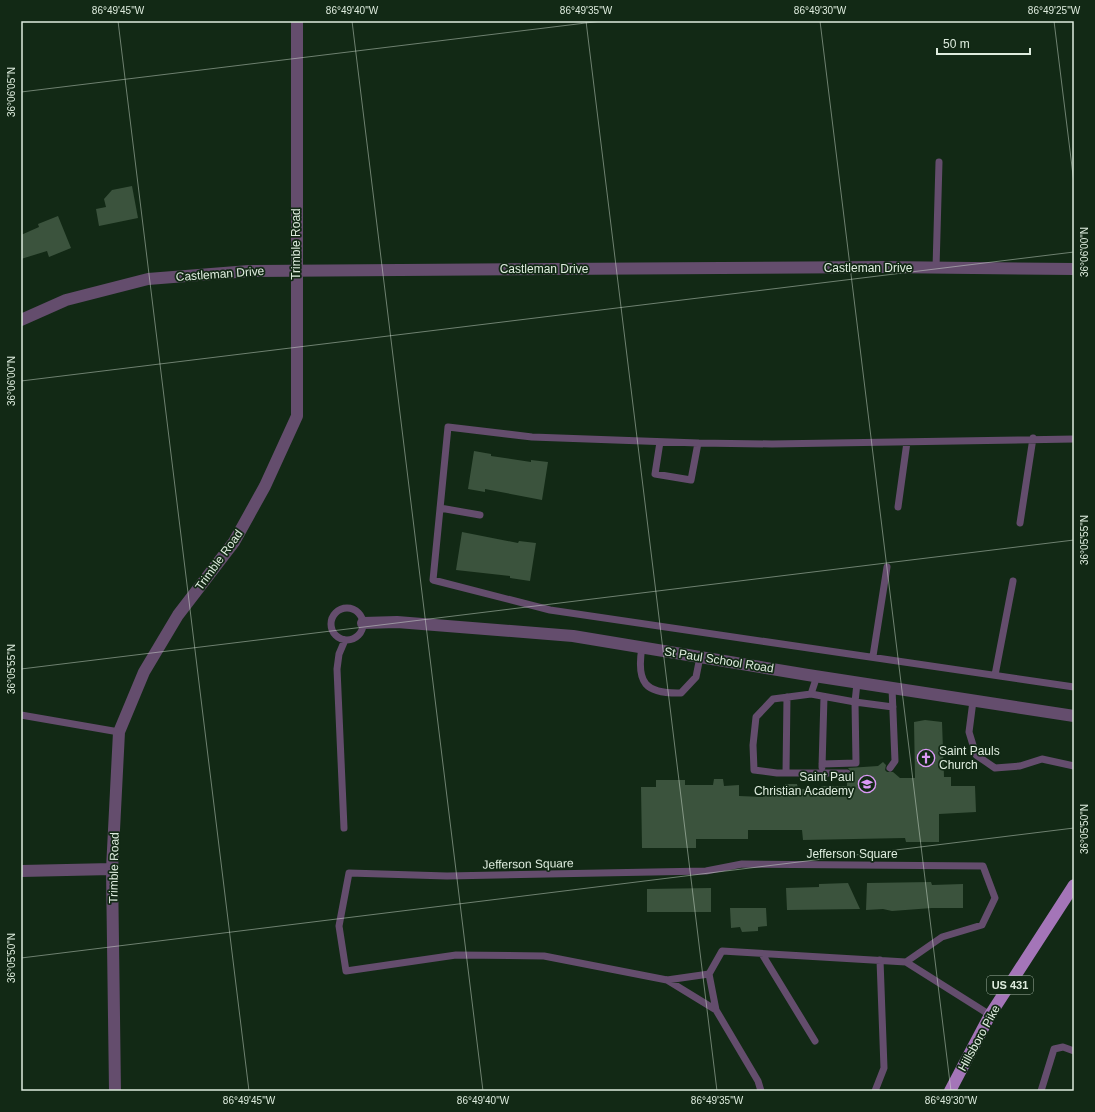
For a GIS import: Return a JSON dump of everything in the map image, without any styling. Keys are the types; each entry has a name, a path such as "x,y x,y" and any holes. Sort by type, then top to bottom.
{"main road":[{"name":"Hillsboro Pike","path":"950,1091 990,1015 1074,885"}],"street":[{"name":"Trimble Road","path":"115,1091 112,869 119,732 144,672 178,615 234,542 265,486 296,416 297,21"},
{"name":"Castleman Drive","path":"21,320 66,300 148,279 248,271 296,269 1074,269"},
{"name":"St Paul School Road","path":"363,623 397,622 573,636 857,683 1074,716"},
{"path":"21,871 112,869"}],"lane":[{"path":"936,268 939,162"},
{"path":"1074,439 1033,438 906,442 698,444 532,437 448,427 433,580 550,610 872,656 1074,687"},
{"path":"1020,523 1033,438"},
{"path":"660,442 655,474 691,480 698,444"},
{"path":"898,507 906,442"},
{"path":"440,508 480,515"},
{"path":"872,656 887,566"},
{"path":"995,675 1013,581"},
{"path":"343,608 352,609 360,614 363,623 362,629 357,637 345,640 339,638 332,631 331,622 335,613 343,608"},
{"path":"344,828 337,669 339,654 345,640"},
{"path":"642,647 639,666 642,678 652,689 665,694 681,693 696,677 700,657"},
{"path":"811,694 817,676"},
{"path":"822,764 856,762 855,702 857,683"},
{"path":"890,768 895,761 892,688"},
{"path":"847,773 786,773 754,770 752,745 756,717 773,699 811,694 893,707"},
{"path":"786,773 787,697"},
{"path":"822,773 824,697"},
{"path":"973,701 970,732 976,755 995,768 1020,766 1042,759 1074,766"},
{"path":"21,715 119,732"},
{"name":"Jefferson Square","path":"761,1091 758,1081 716,1010 709,974 667,980 544,956 456,955 346,971 339,926 349,873 447,876 706,871 742,864 983,866 995,898 982,925 942,937 906,962"},
{"path":"709,974 722,951 906,962 990,1015"},
{"path":"762,954 815,1041"},
{"path":"875,1091 884,1068 880,960"},
{"name":"Jefferson Square","path":"667,980 716,1010"},
{"path":"1041,1091 1054,1049 1063,1047 1074,1051"}],"building":[{"path":"132,186 138,218 99,226 96,209 106,207 104,199 112,190"},
{"path":"58,216 71,248 49,257 47,251 21,259 21,235 39,227 38,224"},
{"path":"474,451 491,454 491,456 531,462 531,460 548,462 542,500 485,489 485,492 468,489"},
{"path":"462,532 518,543 519,541 536,543 530,581 510,578 510,576 456,570"},
{"path":"925,720 942,722 944,777 951,777 951,786 975,786 976,812 939,814 939,842 906,842 905,838 803,840 802,830 748,830 748,839 696,839 696,848 642,848 641,787 656,787 656,780 685,780 685,785 713,785 714,779 723,779 724,786 739,785 739,796 763,797 763,790 781,790 782,788 785,788 785,784 797,784 798,789 821,789 821,786 847,786 847,778 852,773 848,768 878,766 883,762 886,765 885,770 887,772 893,772 900,778 915,778 914,722"},
{"path":"931,882 932,885 963,884 963,908 932,908 892,911 883,909 866,910 867,883"},
{"path":"848,883 860,909 787,910 786,888 819,887 819,884"},
{"path":"711,888 711,912 647,912 647,889"},
{"path":"730,908 766,908 767,926 758,927 758,931 742,932 740,927 731,928"}],"place":[{"name":"Saint Pauls Church","path":"926,758"},
{"name":"Saint Paul Christian Academy","path":"867,784"}]}
